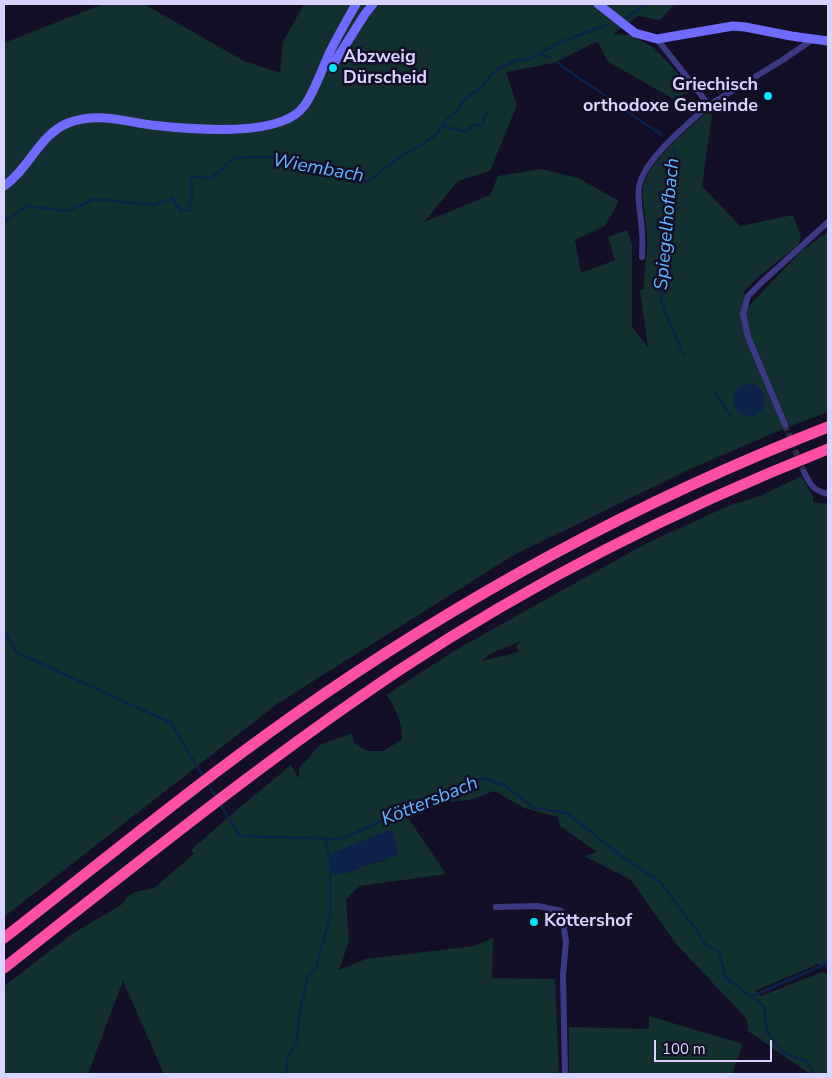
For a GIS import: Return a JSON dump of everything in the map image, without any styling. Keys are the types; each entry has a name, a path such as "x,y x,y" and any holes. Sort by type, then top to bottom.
{"highway":[{"path":"4,938 159,816 291,716 467,602 611,523 678,491 828,427"},
{"path":"4,968 306,735 430,650 569,569 646,529 720,494 828,449"}],"main road":[{"path":"4,186 19,172 48,136 58,128 83,118 96,117 159,126 221,129 268,126 285,121 296,115 304,106 356,4"},
{"path":"325,64 334,63 373,4"},
{"path":"598,4 634,33 657,38 732,26 828,41"}],"street":[{"path":"657,38 710,105"},
{"path":"642,257 639,185 658,154 710,105 812,40"},
{"path":"785,425 748,337 744,321 744,308 748,296 828,222"},
{"path":"804,472 811,486 828,494"},
{"path":"496,907 538,906 561,911 566,941 563,975 565,1074"}],"green space":[{"path":"103,4 144,4 244,61 280,73 283,42 304,4 675,4 660,20 638,16 613,34 631,35 654,48 693,89 675,100 607,61 598,41 554,63 506,72 517,105 490,171 458,181 424,222 490,195 498,176 541,169 578,178 619,201 605,226 575,240 581,273 615,260 608,237 627,230 632,244 632,327 648,347 640,290 644,289 647,242 643,189 651,168 660,157 708,111 712,115 702,186 740,226 793,215 801,237 798,245 757,278 744,292 747,308 801,251 828,232 828,412 783,429 688,470 512,556 277,704 4,917 4,43"},
{"path":"801,476 813,496 813,502 828,504 828,967 818,964 755,991 761,996 822,972 828,974 828,1074 810,1074 748,1031 747,1019 676,944 631,880 584,856 597,852 560,826 558,817 524,808 494,791 470,800 444,802 409,819 446,874 360,886 346,899 349,941 339,970 366,959 474,946 493,938 492,978 555,979 559,1074 164,1074 123,981 88,1074 4,1074 4,986 72,934 121,905 128,896 135,892 154,888 194,854 191,850 291,765 299,779 299,768 320,745 352,733 354,743 368,751 384,751 402,739 398,716 386,695 459,648 645,544 730,505 760,496","holes":["521,641 516,646 519,652 482,661 490,654","329,858 386,860 363,866 347,873"]},
{"path":"649,1016 743,1044 732,1074 569,1074 569,1027 649,1029"}],"water":[{"path":"749,384 755,385 760,389 764,394 764,406 760,411 755,415 749,416 743,415 738,411 734,406 733,400 734,394 738,389 743,385"},
{"path":"389,830 392,831 397,856 347,873 335,875 332,873 329,864 332,853"}],"waterway":[{"name":"Wiembach","path":"623,19 648,4"},
{"name":"Wiembach","path":"4,222 27,206 68,211 94,199 154,205 172,198 181,211 189,210 192,194 191,178 210,178 229,162 238,158 267,157 296,161 367,182 404,154 436,135 446,120 458,110 464,100 482,87 491,75 500,68 517,60 527,60 561,42 606,25"},
{"name":"Spiegelhofbach","path":"540,54 550,58"},
{"name":"Spiegelhofbach","path":"558,63 662,135"},
{"path":"442,126 466,132 473,125 482,125 487,111"},
{"name":"Spiegelhofbach","path":"674,149 676,157 670,195 669,230 660,274 662,305 684,355"},
{"name":"Spiegelhofbach","path":"714,391 731,416"},
{"name":"Köttersbach","path":"4,630 16,652 171,723 204,778"},
{"name":"Köttersbach","path":"220,804 240,836 340,839 484,778 506,786 534,808 567,813 624,858 660,882 706,945 719,952 726,978 764,1006 767,1032 784,1053 808,1062 813,1074"},
{"name":"Köttersbach","path":"207,782 216,797"},
{"path":"325,838 330,859"},
{"path":"286,1074 287,1059 297,1040 299,1015 308,976 316,968 330,916 330,867"},
{"path":"752,996 828,963"}],"tunnel":[{"path":"785,425 804,472"}],"place":[{"name":"Abzweig Dürscheid","path":"333,68"},
{"name":"Griechisch orthodoxe Gemeinde","path":"768,96"},
{"name":"Köttershof","path":"534,922"}]}
